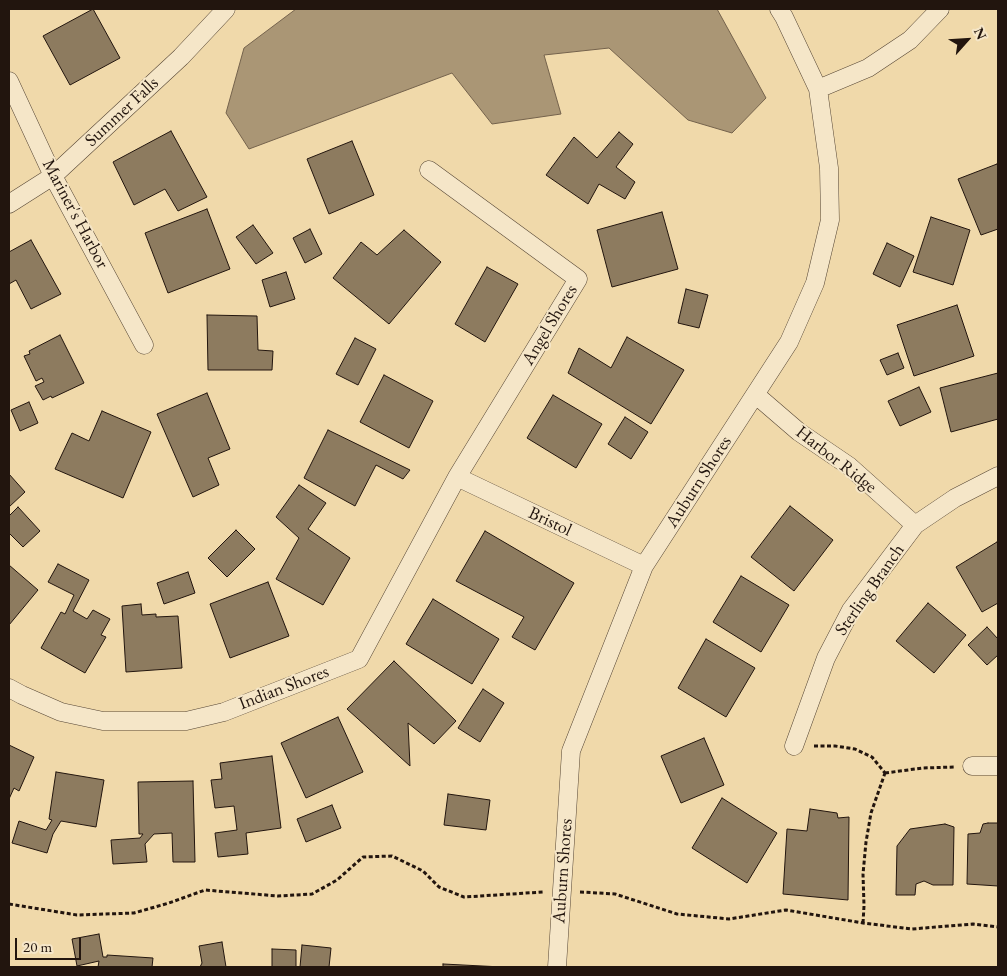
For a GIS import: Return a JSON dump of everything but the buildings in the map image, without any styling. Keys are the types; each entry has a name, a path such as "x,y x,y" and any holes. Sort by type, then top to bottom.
{"street":[{"name":"Summer Falls","path":"9,204 54,176 181,57 226,9"},
{"name":"Auburn Shores","path":"557,967 571,751 644,566 789,342 815,283 830,220 829,168 818,89 779,9"},
{"path":"818,89 868,68 910,40 940,9"},
{"name":"Mariner's Harbor","path":"9,82 54,176 144,345"},
{"name":"Angel Shores","path":"430,170 578,279 457,477"},
{"name":"Harbor Ridge","path":"756,395 799,432 849,466 915,525"},
{"name":"Sterling Branch","path":"794,746 826,658 851,610 915,525 955,498 998,476"},
{"name":"Bristol","path":"457,477 644,566"},
{"name":"Indian Shores","path":"9,688 61,712 103,721 186,721 224,712 360,659 457,477"},
{"path":"972,766 998,766"}],"path":[{"path":"794,746 834,746 855,749 872,757 885,773"},
{"path":"885,773 923,768 972,766"},
{"path":"863,923 863,874 866,842 871,813 885,773"},
{"path":"9,904 77,915 134,913 205,890 278,896 312,894 337,880 363,857 392,856 423,871 439,887 464,897 562,891 615,894 677,914 729,919 786,910 863,923 912,928 973,924 998,926"}],"shaded area":[{"path":"296,9 717,9 766,98 732,133 688,120 609,48 544,55 561,114 492,124 452,73 249,149 226,113 244,48"}]}
